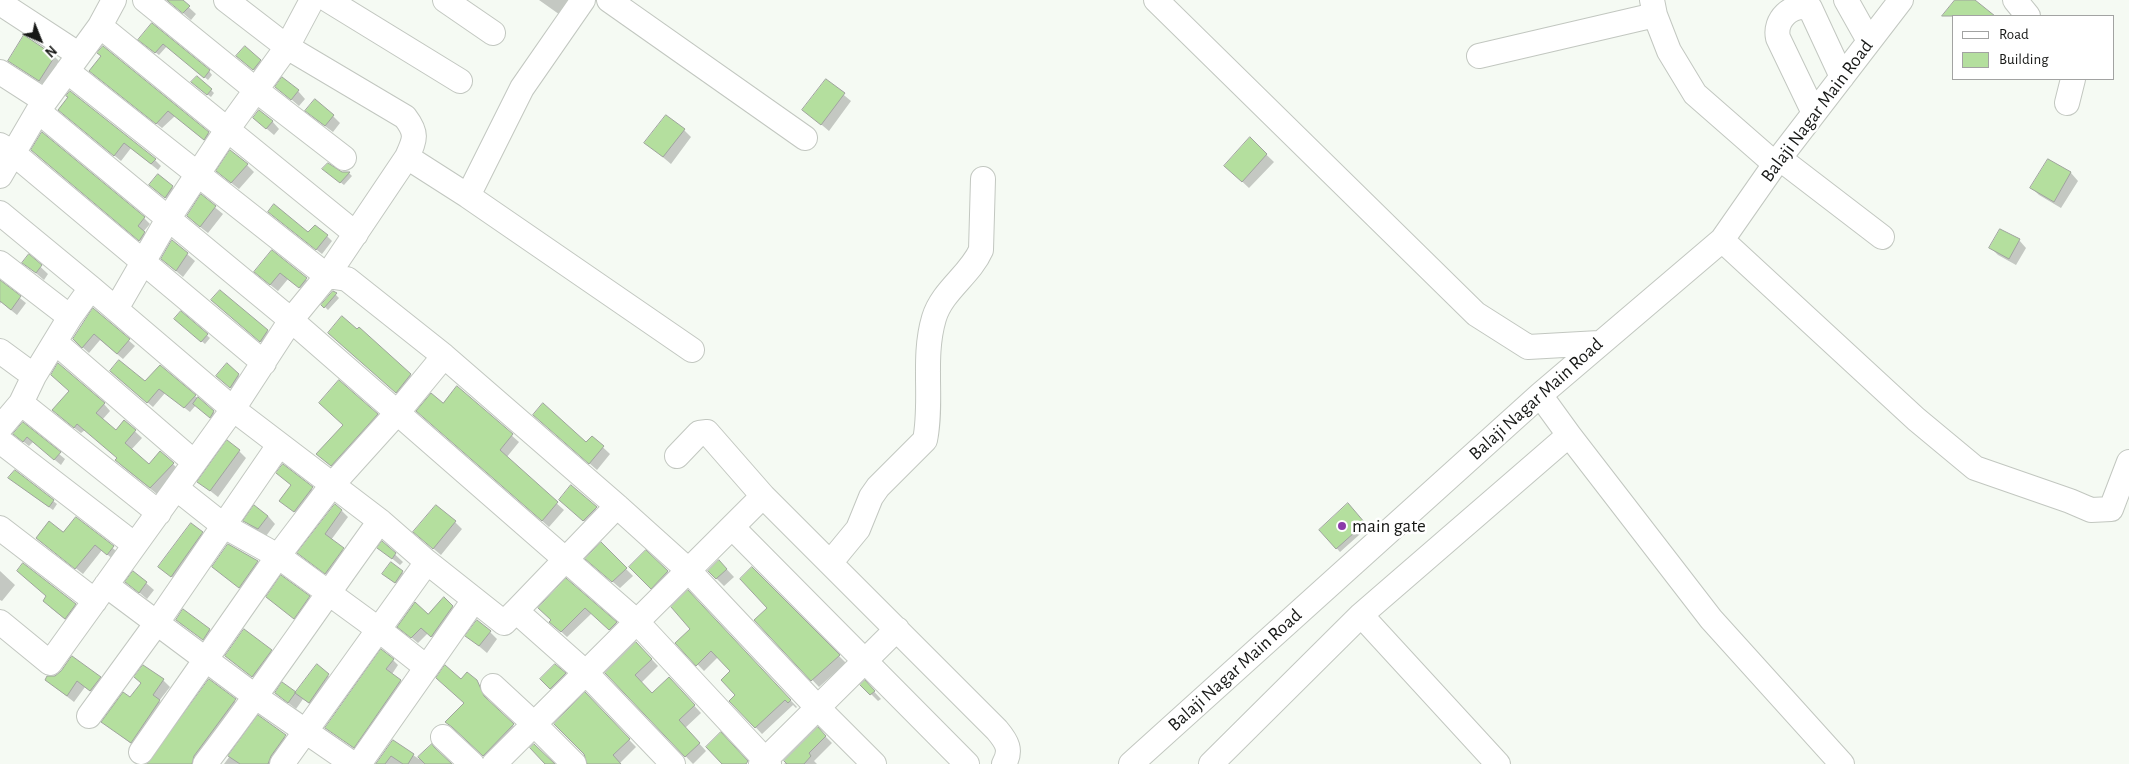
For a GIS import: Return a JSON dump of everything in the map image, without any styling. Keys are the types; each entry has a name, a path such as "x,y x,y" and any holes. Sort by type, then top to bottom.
{"street":[{"path":"145,0 344,158"},
{"path":"0,622 50,663 232,409 264,363 290,320 327,276 407,157 415,137 412,126 405,117 287,47 226,0"},
{"path":"116,309 168,219 227,130 287,47 312,0"},
{"path":"328,0 460,82"},
{"path":"446,0 493,33"},
{"path":"468,196 522,88 583,0"},
{"path":"609,0 805,138"},
{"path":"1156,0 1476,314 1528,346 1599,343"},
{"path":"1846,0 1869,41"},
{"path":"2015,0 2027,15"},
{"path":"0,176 6,149 42,106 100,26 111,1"},
{"path":"0,3 72,63 198,175 327,276 347,279 444,356 617,506 688,570 817,707 874,764"},
{"name":"Balaji Nagar Main Road","path":"1147,759 1540,395 1722,240 1777,161 1896,3"},
{"path":"1814,113 1778,38 1779,21 1790,10 1802,6 1810,8 1842,77"},
{"path":"1479,56 1654,7 1669,51 1695,94 1777,161 1882,237"},
{"path":"100,26 356,234"},
{"path":"0,72 42,106 168,219 397,412 636,621 765,763 817,707 896,630"},
{"path":"2067,102 2073,80"},
{"path":"6,149 264,363"},
{"path":"407,157 468,196 692,350"},
{"path":"830,563 858,529 871,497 925,440 930,336 934,317 941,303 977,259 981,250 983,179"},
{"path":"0,213 116,309 232,409 380,521 427,562 504,622 617,506"},
{"path":"1722,240 1916,419 1975,468 2091,510 2120,506 2129,462"},
{"path":"0,263 70,317"},
{"path":"0,428 20,403 70,317 91,288"},
{"path":"55,342 194,462"},
{"path":"0,351 34,376"},
{"path":"141,752 278,556 332,485 444,356"},
{"path":"1540,395 1711,619 1842,764"},
{"path":"20,403 159,513"},
{"path":"677,456 699,433 706,432 763,496 998,730 1007,743 1009,754 1004,764"},
{"path":"1211,764 1361,615 1569,435"},
{"path":"0,441 135,545"},
{"path":"89,716 156,624 280,445"},
{"path":"176,488 224,526 278,556 378,629 426,667"},
{"path":"494,764 533,723 586,673 763,496"},
{"path":"205,764 256,697 328,592 380,521"},
{"path":"732,527 967,764"},
{"path":"0,528 101,593 156,624 352,764"},
{"path":"282,764 427,562"},
{"path":"359,764 474,600"},
{"path":"516,610 586,673 673,764"},
{"path":"1361,615 1498,764"},
{"path":"493,686 574,764"},
{"path":"443,737 472,764"}],"building":[{"path":"167,0 183,0 190,6 183,13"},
{"path":"1955,0 1975,0 1994,15 1952,15 1942,16"},
{"path":"152,23 210,70 204,78 163,44 155,53 138,40"},
{"path":"24,35 55,56 39,81 8,61"},
{"path":"103,46 209,132 204,140 168,111 156,124 89,71 101,56 97,53"},
{"path":"245,46 261,60 253,70 236,56"},
{"path":"197,76 212,89 207,95 191,82"},
{"path":"282,77 299,90 291,100 275,87"},
{"path":"826,79 845,93 821,125 802,110"},
{"path":"70,91 156,159 151,164 124,143 114,156 58,110 68,97 66,96"},
{"path":"315,99 334,115 325,126 305,111"},
{"path":"259,110 273,121 266,129 253,118"},
{"path":"666,115 685,129 663,157 644,143"},
{"path":"42,132 145,217 138,226 145,232 139,241 31,150"},
{"path":"1250,137 1267,154 1242,182 1224,166"},
{"path":"230,150 248,164 231,183 216,171"},
{"path":"2048,159 2071,172 2054,202 2030,188"},
{"path":"328,163 342,172 350,172 340,183 322,169"},
{"path":"158,174 173,186 165,198 149,185"},
{"path":"201,194 216,206 200,227 187,216"},
{"path":"274,204 308,232 315,225 328,235 316,250 268,212"},
{"path":"2000,229 2020,239 2009,259 1989,248"},
{"path":"172,240 188,253 176,271 161,259"},
{"path":"272,250 307,278 299,288 280,273 270,285 254,272"},
{"path":"29,254 42,265 36,273 22,263"},
{"path":"0,280 21,296 11,310 0,301"},
{"path":"220,290 268,330 260,342 211,300"},
{"path":"333,291 337,293 324,308 321,305"},
{"path":"93,308 130,339 117,354 94,334 82,348 73,339"},
{"path":"181,311 208,334 201,342 174,319"},
{"path":"342,316 357,329 359,327 411,374 396,393 328,333"},
{"path":"119,360 145,381 160,365 196,395 184,408 159,389 147,403 110,371"},
{"path":"58,363 105,403 96,413 116,430 124,420 136,430 125,443 149,464 160,451 174,463 150,488 115,460 117,458 77,424 74,428 52,410 69,391 51,375"},
{"path":"227,363 239,374 230,388 216,376"},
{"path":"339,380 378,414 331,466 316,454 343,425 319,403"},
{"path":"457,386 513,434 500,450 558,502 542,521 416,411 431,393 443,403"},
{"path":"198,397 214,411 210,418 193,404"},
{"path":"543,403 586,442 592,436 604,446 589,464 533,415"},
{"path":"23,422 61,452 54,460 27,437 23,442 13,434"},
{"path":"227,440 240,450 210,491 197,482"},
{"path":"283,464 313,487 294,512 279,501 291,485 276,473"},
{"path":"15,470 54,500 49,507 8,478"},
{"path":"571,485 597,507 583,521 559,500"},
{"name":"main gate","path":"1348,503 1365,523 1336,549 1319,530"},
{"path":"335,504 342,510 325,534 344,548 325,574 297,553"},
{"path":"254,505 268,516 258,529 243,521"},
{"path":"436,505 456,521 433,549 413,532"},
{"path":"76,517 114,546 107,555 95,545 75,569 36,538 49,521 63,532"},
{"path":"191,523 203,532 171,577 158,567"},
{"path":"382,541 396,553 392,559 377,548"},
{"path":"601,542 627,568 612,582 585,559"},
{"path":"228,544 258,561 239,588 212,567"},
{"path":"646,550 668,571 651,589 629,567"},
{"path":"719,560 727,569 716,579 708,571"},
{"path":"391,562 403,571 395,583 382,574"},
{"path":"23,563 76,604 65,619 43,601 46,596 17,571"},
{"path":"752,567 840,655 811,681 754,620 767,608 740,579"},
{"path":"133,571 147,582 139,593 125,582"},
{"path":"281,575 310,596 294,619 266,597"},
{"path":"566,578 617,622 609,630 585,608 561,632 549,622 551,620 538,608"},
{"path":"688,590 791,700 788,703 785,700 755,728 729,701 735,695 721,680 730,671 711,651 696,666 675,643 690,629 671,607"},
{"path":"444,597 453,606 431,637 421,628 411,638 397,627 415,602 428,614"},
{"path":"183,609 210,629 203,640 176,620"},
{"path":"477,620 491,631 479,646 465,636"},
{"path":"244,629 272,650 252,677 225,656"},
{"path":"636,642 652,659 635,675 652,693 669,677 695,705 679,720 700,743 685,757 605,673"},
{"path":"381,649 394,659 386,669 401,680 354,748 325,728"},
{"path":"72,656 101,677 90,691 77,681 67,696 45,680 47,676 55,676 61,671"},
{"path":"317,664 329,674 309,703 295,693"},
{"path":"555,664 566,673 550,689 540,679"},
{"path":"143,665 164,679 153,695 160,700 131,743 101,722 123,692 130,697 141,683 134,677"},
{"path":"445,665 461,679 467,672 477,680 484,696 514,724 483,756 445,722 464,703 436,678"},
{"path":"209,679 236,699 194,756 192,764 147,764"},
{"path":"865,680 875,691 870,695 860,685"},
{"path":"282,682 296,692 288,703 275,693"},
{"path":"585,692 630,739 613,755 621,764 587,764 584,754 554,724"},
{"path":"258,715 286,735 271,756 268,764 240,764 228,756"},
{"path":"818,727 826,736 809,753 811,756 804,764 787,764 784,761"},
{"path":"721,732 748,761 746,764 722,764 706,747"},
{"path":"393,740 414,754 408,764 403,764 391,756 385,764 376,764"},
{"path":"432,744 452,764 425,764 418,757"},
{"path":"534,744 555,764 545,764 530,748"}],"place":[{"name":"main gate","path":"1342,526"}]}
